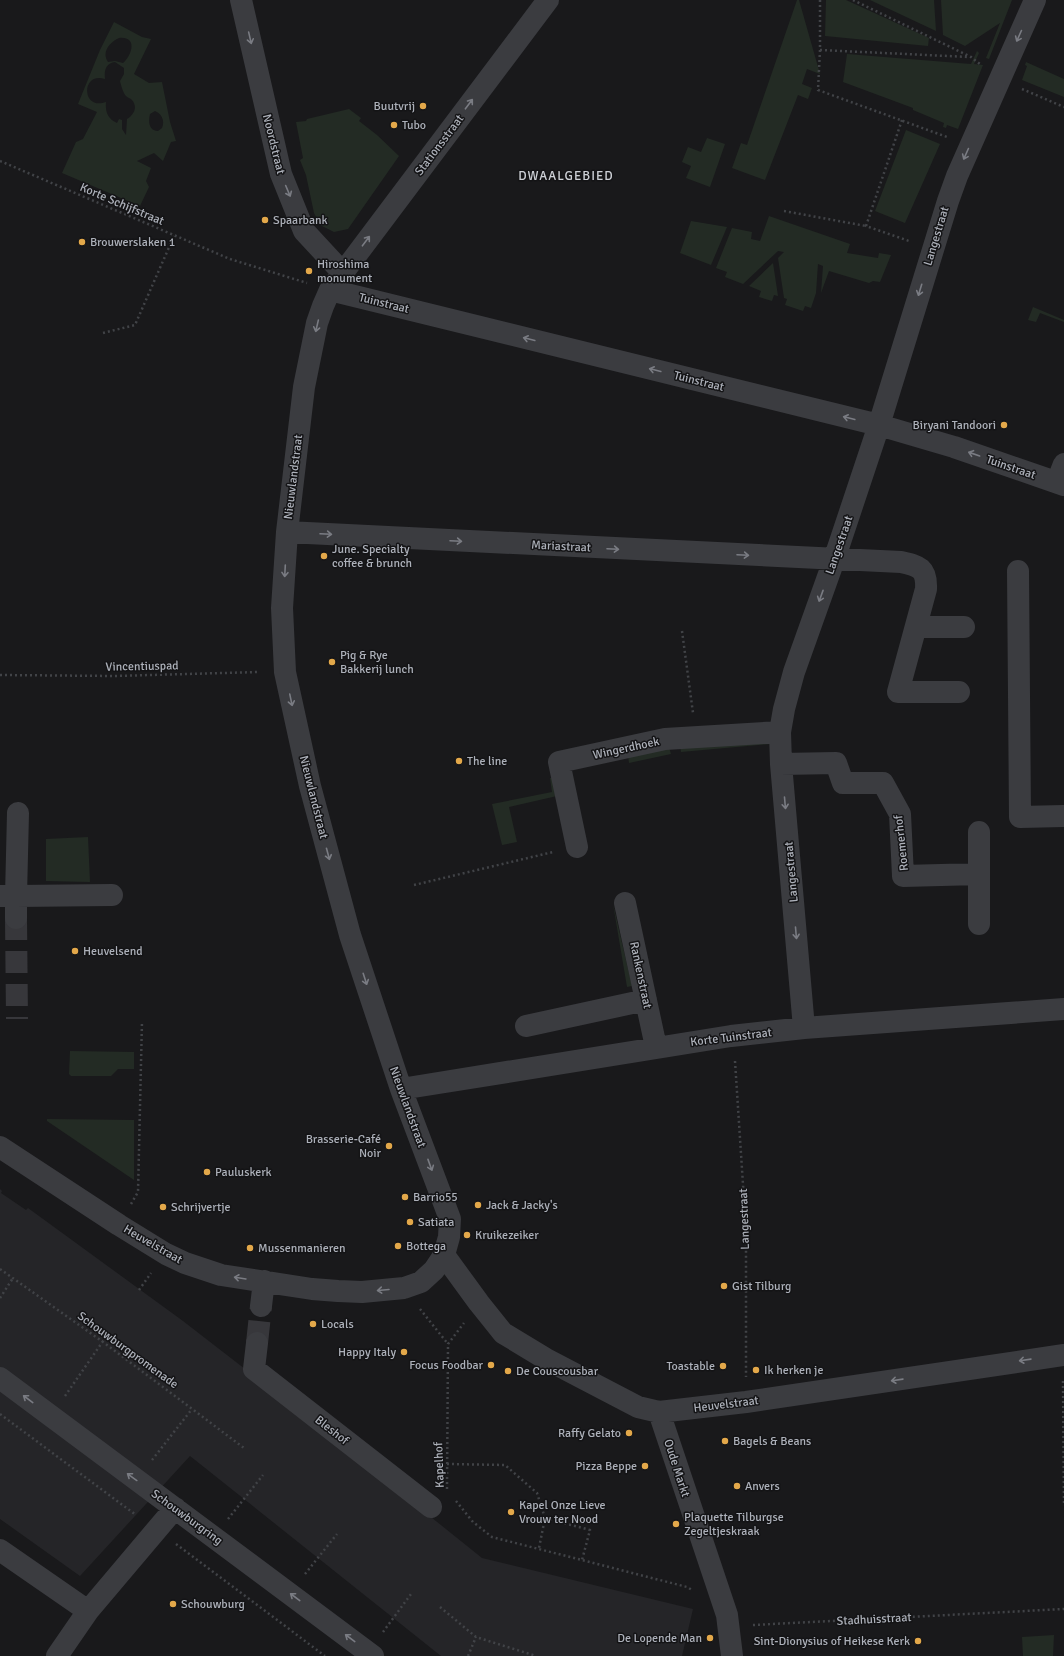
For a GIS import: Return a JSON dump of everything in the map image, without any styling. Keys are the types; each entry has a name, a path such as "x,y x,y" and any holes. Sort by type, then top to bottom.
{"street":[{"name":"Noordstraat","path":"241,0 281,174 304,231 336,281"},
{"name":"Stationsstraat","path":"336,281 548,0"},
{"name":"Langestraat","path":"804,1028 782,764 780,732 784,709 794,672 834,560 879,425 948,201 970,145 1035,0"},
{"name":"Tuinstraat","path":"336,281 879,425 1062,477"},
{"name":"Nieuwlandstraat","path":"336,281 323,306 317,323 304,387 287,532 282,608 285,672 310,786 350,935 401,1089 450,1220 449,1237 444,1255 434,1270 412,1285"},
{"name":"Mariastraat","path":"287,532 834,560 901,562 915,565 923,571 926,579 926,589 916,627"},
{"path":"1018,571 1020,817 1064,816"},
{"path":"959,692 898,692 916,627 964,627"},
{"name":"Wingerdhoek","path":"577,846 559,762 666,739 780,732"},
{"name":"Roemerhof","path":"782,764 836,762 843,783 883,784 900,814 903,876 979,874"},
{"path":"16,918 8,896 18,813"},
{"path":"979,832 979,924"},
{"path":"8,896 112,895"},
{"name":"Rankenstraat","path":"625,903 656,1047"},
{"path":"526,1026 646,1000"},
{"name":"Korte Tuinstraat","path":"401,1089 731,1036 804,1028 1064,1009"},
{"name":"Heuvelstraat","path":"0,1146 119,1225 166,1254 185,1263 221,1275 312,1289 362,1292 412,1285"},
{"name":"Heuvelstraat","path":"444,1255 503,1333 546,1359 638,1407 659,1412 746,1402 1063,1355"},
{"path":"261,1306 264,1281"},
{"name":"Bleshof","path":"257,1343 254,1369 431,1507"},
{"name":"Schouwburgring","path":"0,1378 371,1654"},
{"name":"Oude Markt","path":"659,1412 727,1615"},
{"path":"57,1656 88,1611 175,1508"},
{"path":"0,1550 88,1611"},
{"path":"727,1615 732,1656"}],"path":[{"path":"820,0 818,90 970,145"},
{"path":"853,0 971,57 1000,80 1064,107"},
{"path":"820,50 971,57"},
{"path":"866,226 902,120"},
{"name":"Korte Schijfstraat","path":"0,161 230,259 299,281 336,281"},
{"path":"784,212 866,226 932,249"},
{"path":"103,333 135,326 174,236"},
{"path":"682,631 696,737"},
{"name":"Vincentiuspad","path":"0,675 115,676 285,672"},
{"path":"414,885 517,859 577,846"},
{"path":"119,1225 138,1192 142,1021"},
{"name":"Langestraat","path":"731,1036 735,1062 746,1230 746,1402"},
{"name":"Schouwburgpromenade","path":"0,1269 103,1342 244,1448"},
{"path":"0,1298 13,1278"},
{"path":"412,1285 448,1344 479,1303"},
{"path":"51,1416 110,1331"},
{"name":"Kapelhof","path":"447,1490 448,1344"},
{"path":"1063,1355 1064,1506"},
{"path":"134,1478 157,1454 192,1409"},
{"path":"447,1464 505,1465 537,1493 545,1518 539,1549"},
{"path":"214,1536 263,1475"},
{"name":"Kapelhof","path":"452,1496 473,1522 492,1537 687,1587"},
{"path":"545,1518 590,1530 582,1560"},
{"path":"290,1594 337,1534"},
{"path":"371,1654 385,1627 412,1594"},
{"path":"440,1606 476,1637 536,1656"},
{"name":"Stadhuisstraat","path":"727,1615 752,1625 1064,1609"},
{"path":"468,1656 476,1637"}],"shaded area":[{"path":"797,0 799,0 820,74 807,69 802,84 812,88 808,99 798,95 765,180 732,168 741,143 747,145"},
{"path":"826,0 846,0 929,38 928,46 825,36"},
{"path":"870,0 934,0 936,31"},
{"path":"941,0 1012,0 989,59 986,58 1000,23 965,46 943,35"},
{"path":"114,22 142,37 151,39 134,74 149,83 162,82 170,122 176,141 171,142 163,161 154,153 137,161 151,168 146,181 149,187 140,206 62,173 76,142 83,139 97,112 78,104 100,50","holes":["119,38 129,40 132,47 131,51 123,63 115,61 108,62 106,58 106,51 112,42","115,62 124,68 124,74 120,81 121,85 125,95 132,100 135,105 132,115 127,119 126,135 122,129 122,120 119,119 117,123 109,117 106,109 106,102 98,103 92,101 88,97 88,85 92,80 97,78 105,79 106,68","155,111 162,118 162,128 158,131 155,131 150,126 150,114"]},
{"path":"977,51 979,53 974,64 983,65 958,129 947,125 946,128 943,127 944,123 913,110 913,108 843,82 847,54 971,64"},
{"path":"1026,62 1064,79 1064,97 1022,80 1027,66 1025,65"},
{"path":"349,109 361,118 359,121 377,135 399,156 348,229 334,232 320,225 314,213 306,175 300,160 303,158 296,122 306,121 307,119"},
{"path":"906,130 940,144 905,223 875,211"},
{"path":"707,138 725,144 710,187 686,178 691,166 682,162 688,147 701,152"},
{"path":"769,216 850,244 847,253 878,258 879,253 891,255 880,282 873,281 869,283 829,271 821,293 823,266 818,264 816,293 811,308 805,306 803,311 785,305 787,299 784,298 778,258 784,252 778,251 743,284 725,277 727,272 716,268 732,228 752,232 751,239 760,241"},
{"path":"691,221 727,227 711,265 680,253"},
{"path":"773,263 778,296 774,295 772,301 759,297 761,291 749,286"},
{"path":"1033,307 1064,320 1064,322 1040,313 1036,322 1028,320"},
{"path":"770,741 770,744 681,752 680,745"},
{"path":"669,747 671,754 629,763 628,755"},
{"path":"550,778 553,778 557,796 509,807 517,842 502,845 492,804 552,792"},
{"path":"88,837 90,882 46,881 46,839"},
{"path":"613,904 632,986 627,987"},
{"path":"70,1051 134,1052 134,1069 118,1069 111,1076 71,1076 69,1074"},
{"path":"47,1119 134,1120 134,1180 47,1121"},
{"path":"0,1189 2,1191 1,1193 26,1210 28,1208 183,1321 284,1399 482,1558 693,1609 682,1656 441,1656 190,1456 80,1576 0,1519"},
{"path":"1054,1635 1053,1656 1023,1656 1022,1637"}],"tunnel":[{"path":"16,918 17,1019"},
{"path":"257,1343 261,1306"}],"place":[{"name":"Buutvrij","path":"423,106"},
{"name":"Tubo","path":"394,125"},
{"name":"Spaarbank","path":"265,220"},
{"name":"Brouwerslaken 1","path":"82,242"},
{"name":"Hiroshima monument","path":"309,271"},
{"name":"Biryani Tandoori","path":"1004,425"},
{"name":"June. Specialty coffee & brunch","path":"324,556"},
{"name":"Pig & Rye Bakkerij lunch","path":"332,662"},
{"name":"The line","path":"459,761"},
{"name":"Heuvelsend","path":"75,951"},
{"name":"Brasserie-Café Noir","path":"389,1146"},
{"name":"Pauluskerk","path":"207,1172"},
{"name":"Barrio55","path":"405,1197"},
{"name":"Jack & Jacky's","path":"478,1205"},
{"name":"Schrijvertje","path":"163,1207"},
{"name":"Satiata","path":"410,1222"},
{"name":"Kruikezeiker","path":"467,1235"},
{"name":"Bottega","path":"398,1246"},
{"name":"Mussenmanieren","path":"250,1248"},
{"name":"Gist Tilburg","path":"724,1286"},
{"name":"Locals","path":"313,1324"},
{"name":"Happy Italy","path":"404,1352"},
{"name":"Focus Foodbar","path":"491,1365"},
{"name":"Toastable","path":"723,1366"},
{"name":"Ik herken je","path":"756,1370"},
{"name":"De Couscousbar","path":"508,1371"},
{"name":"Raffy Gelato","path":"629,1433"},
{"name":"Bagels & Beans","path":"725,1441"},
{"name":"Pizza Beppe","path":"645,1466"},
{"name":"Anvers","path":"737,1486"},
{"name":"Kapel Onze Lieve Vrouw ter Nood","path":"511,1512"},
{"name":"Plaquette Tilburgse Zegeltjeskraak","path":"676,1524"},
{"name":"Schouwburg","path":"173,1604"},
{"name":"De Lopende Man","path":"710,1638"},
{"name":"Sint-Dionysius of Heikese Kerk","path":"918,1641"}],"district":[{"name":"DWAALGEBIED","path":"566,175"}]}
